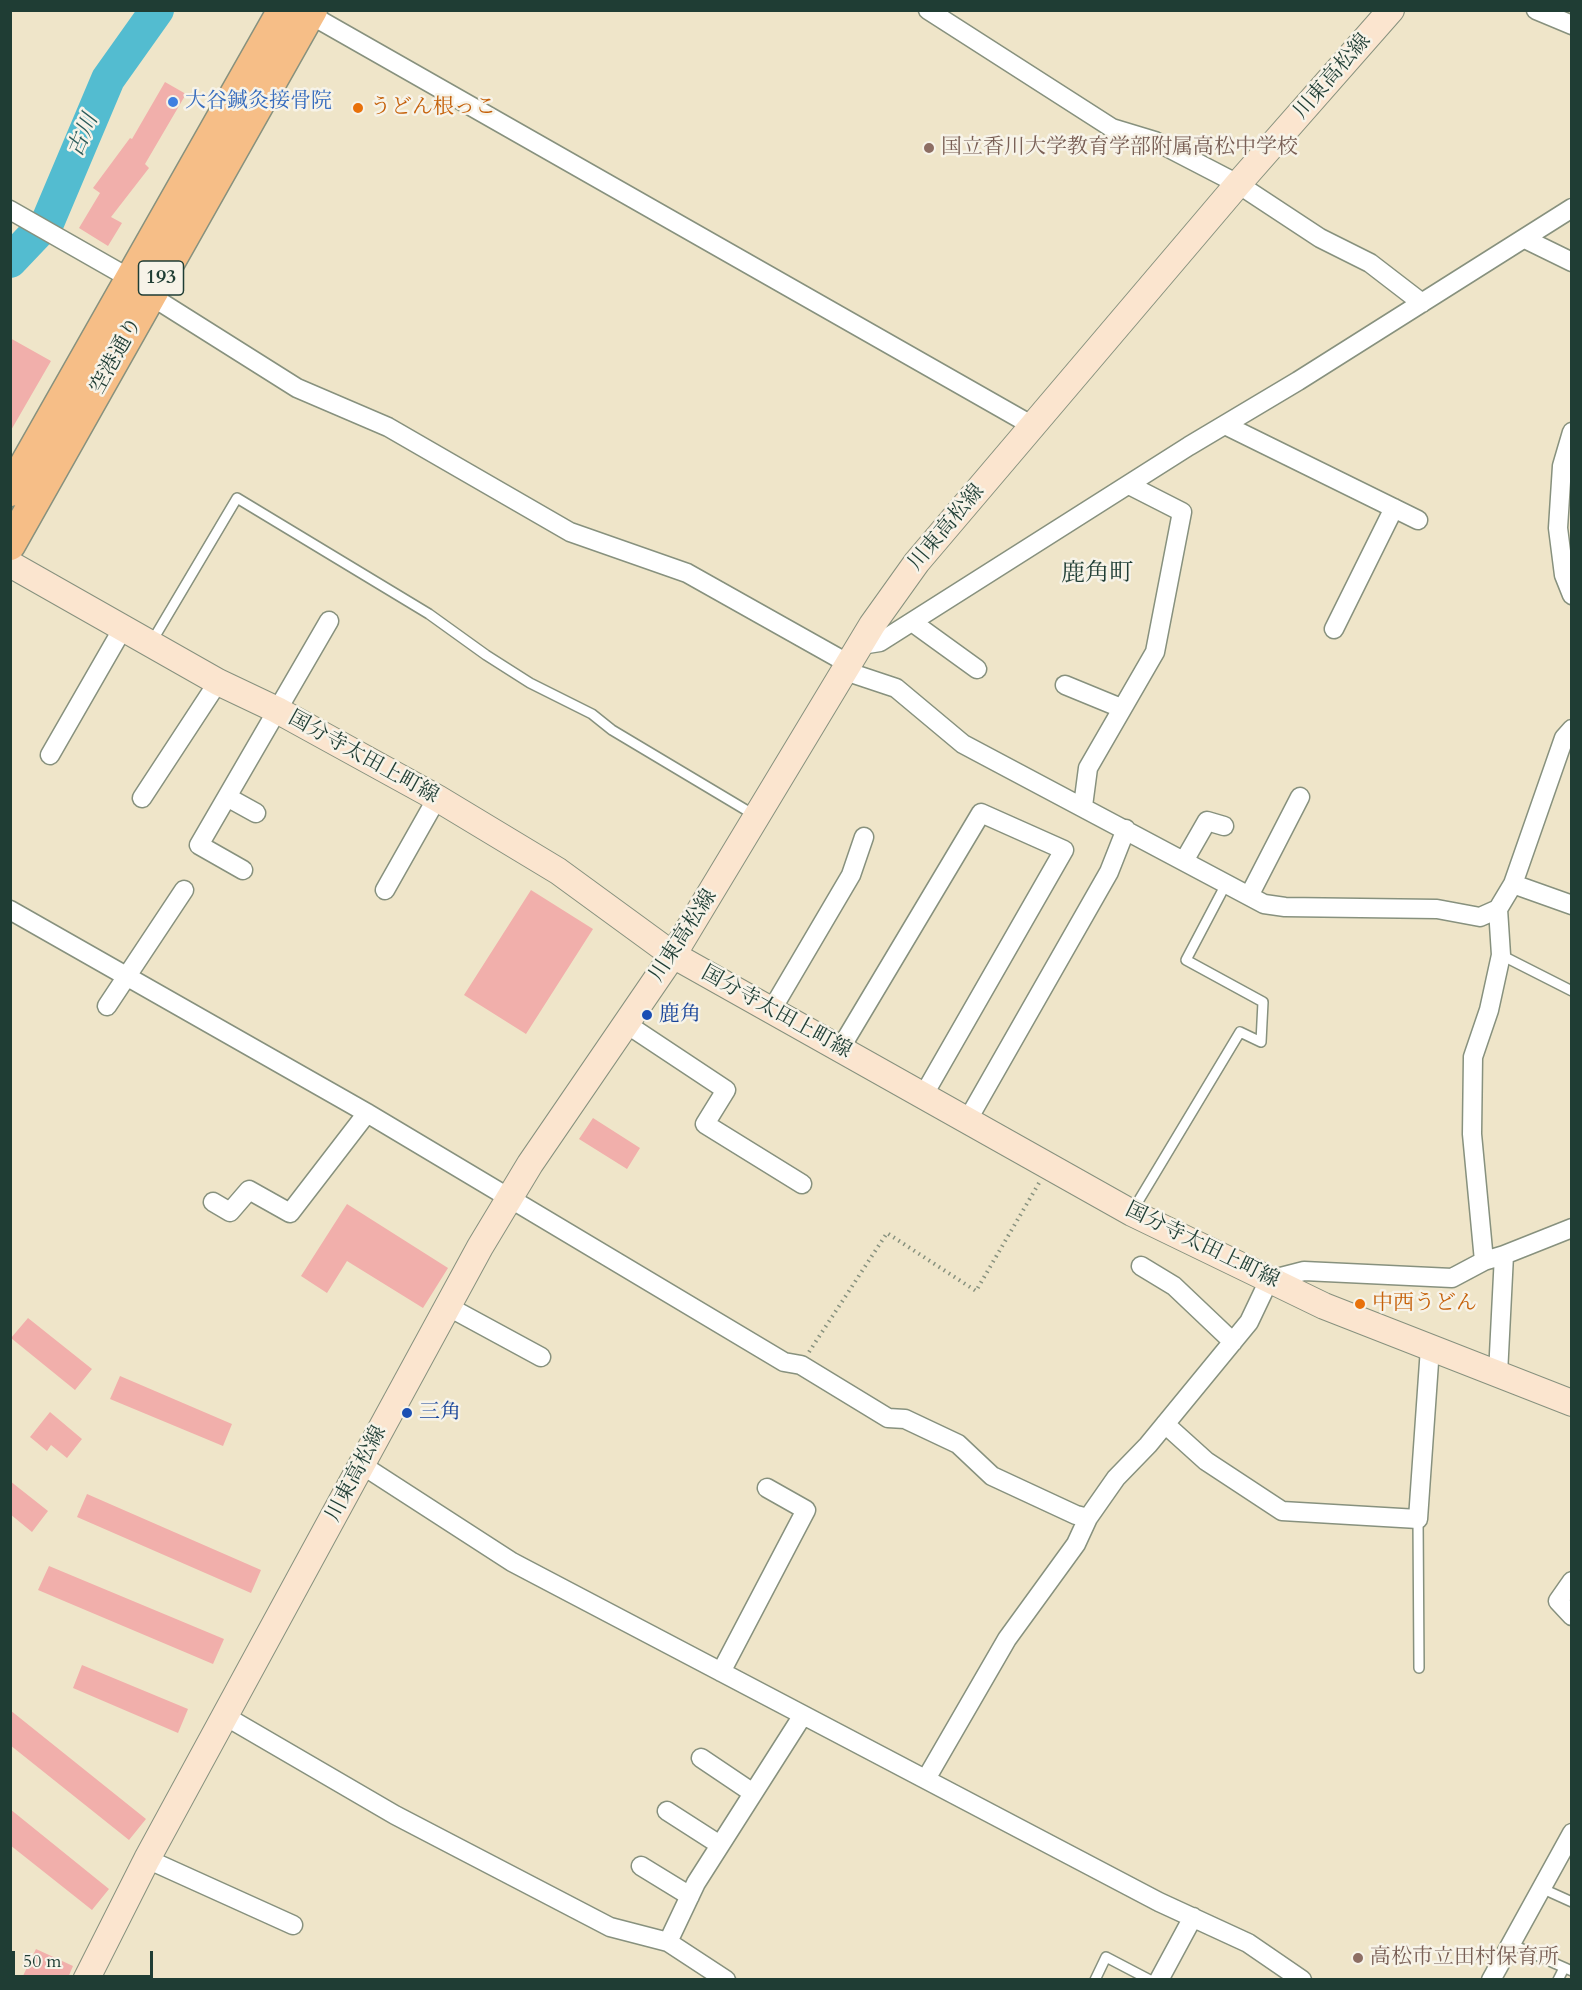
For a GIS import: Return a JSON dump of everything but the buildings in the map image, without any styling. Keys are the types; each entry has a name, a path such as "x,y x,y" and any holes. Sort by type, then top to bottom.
{"highway":[{"name":"空港通り","path":"10,491 141,288 302,12"},
{"name":"空港通り","path":"10,545 141,288"}],"main road":[{"name":"川東高松線","path":"86,1980 147,1859 447,1306 510,1197 625,1023 673,955 852,660 917,562 1238,183 1391,10"},
{"name":"国分寺太田上町線","path":"10,564 218,681 277,710 437,798 558,871 673,955 1132,1212 1324,1305 1572,1403"}],"street":[{"path":"928,10 1112,128 1155,141 1238,183 1320,238 1370,263 1422,303"},
{"path":"1536,10 1572,25"},
{"path":"302,12 1033,426"},
{"path":"852,660 1572,208"},
{"path":"10,210 141,288 297,388 388,427 570,532 687,573 852,660 896,688 963,744 1263,904 1285,907 1437,909 1480,917 1498,909"},
{"path":"1525,239 1572,262"},
{"path":"1225,424 1418,520"},
{"path":"1572,432 1562,466 1558,528 1564,575 1572,595"},
{"path":"1083,806 1088,768 1155,652 1182,512 1129,485"},
{"path":"1334,629 1394,508"},
{"path":"243,870 199,844 329,621"},
{"path":"912,622 977,669"},
{"path":"50,755 123,628"},
{"path":"142,798 218,681"},
{"path":"1065,685 1121,708"},
{"path":"1484,1261 1472,1134 1473,1057 1488,1010 1501,955 1498,909 1513,884 1564,738 1572,729"},
{"path":"227,797 256,813"},
{"path":"1249,896 1300,797"},
{"path":"385,890 437,798"},
{"path":"840,1049 981,813 1064,850 922,1096"},
{"path":"1184,861 1207,821 1224,826"},
{"path":"967,1121 1109,872 1126,829"},
{"path":"771,1011 850,875 864,837"},
{"path":"1513,884 1572,905"},
{"path":"107,1006 184,890"},
{"path":"10,910 367,1113 784,1362 801,1365 888,1418 905,1419 958,1444 992,1476 1076,1515 1089,1518"},
{"path":"625,1023 726,1090 705,1124 802,1184"},
{"path":"213,1202 230,1212 249,1190 290,1213 367,1113"},
{"path":"926,1779 1007,1640 1076,1544 1089,1518 1116,1478 1165,1424 1249,1322 1269,1280 1304,1271 1452,1278 1484,1261 1572,1228"},
{"path":"1498,1374 1504,1255"},
{"path":"1141,1266 1174,1286 1233,1342"},
{"path":"447,1306 541,1357"},
{"path":"1165,1424 1206,1461 1282,1511 1418,1519 1430,1348"},
{"path":"362,1465 512,1562 1192,1917 1248,1943 1302,1980"},
{"path":"721,1672 806,1510 767,1488"},
{"path":"1572,1581 1558,1601 1572,1616"},
{"path":"668,1942 690,1896 720,1845 803,1715"},
{"path":"225,1716 395,1815 609,1927 668,1942 726,1980"},
{"path":"700,1758 753,1793"},
{"path":"667,1811 720,1845"},
{"path":"1491,1980 1570,1837"},
{"path":"147,1859 293,1925"},
{"path":"641,1866 690,1896"},
{"path":"1159,1980 1192,1917"}],"lane":[{"path":"151,643 237,498 429,614 521,677 592,714 612,730 758,817"},
{"path":"1132,1212 1240,1032 1261,1041 1263,1002 1186,960 1226,884"},
{"path":"1501,955 1572,991"},
{"path":"1418,1519 1419,1668"},
{"path":"1541,1888 1572,1902"},
{"path":"1511,1944 1568,1970 1558,1980"},
{"path":"1095,1980 1106,1957 1150,1980"}],"path":[{"path":"801,1365 887,1233 976,1291 1049,1167"}],"waterway":[{"name":"古川","path":"10,261 48,221 108,79 157,10"}],"place":[{"name":"大谷鍼灸接骨院","path":"173,102"},
{"name":"うどん根っこ","path":"358,108"},
{"name":"国立香川大学教育学部附属高松中学校","path":"929,148"},
{"name":"鹿角","path":"647,1015"},
{"name":"中西うどん","path":"1360,1304"},
{"name":"三角","path":"407,1413"},
{"name":"高松市立田村保育所","path":"1358,1958"}],"district":[{"name":"鹿角町","path":"1097,574"}]}
